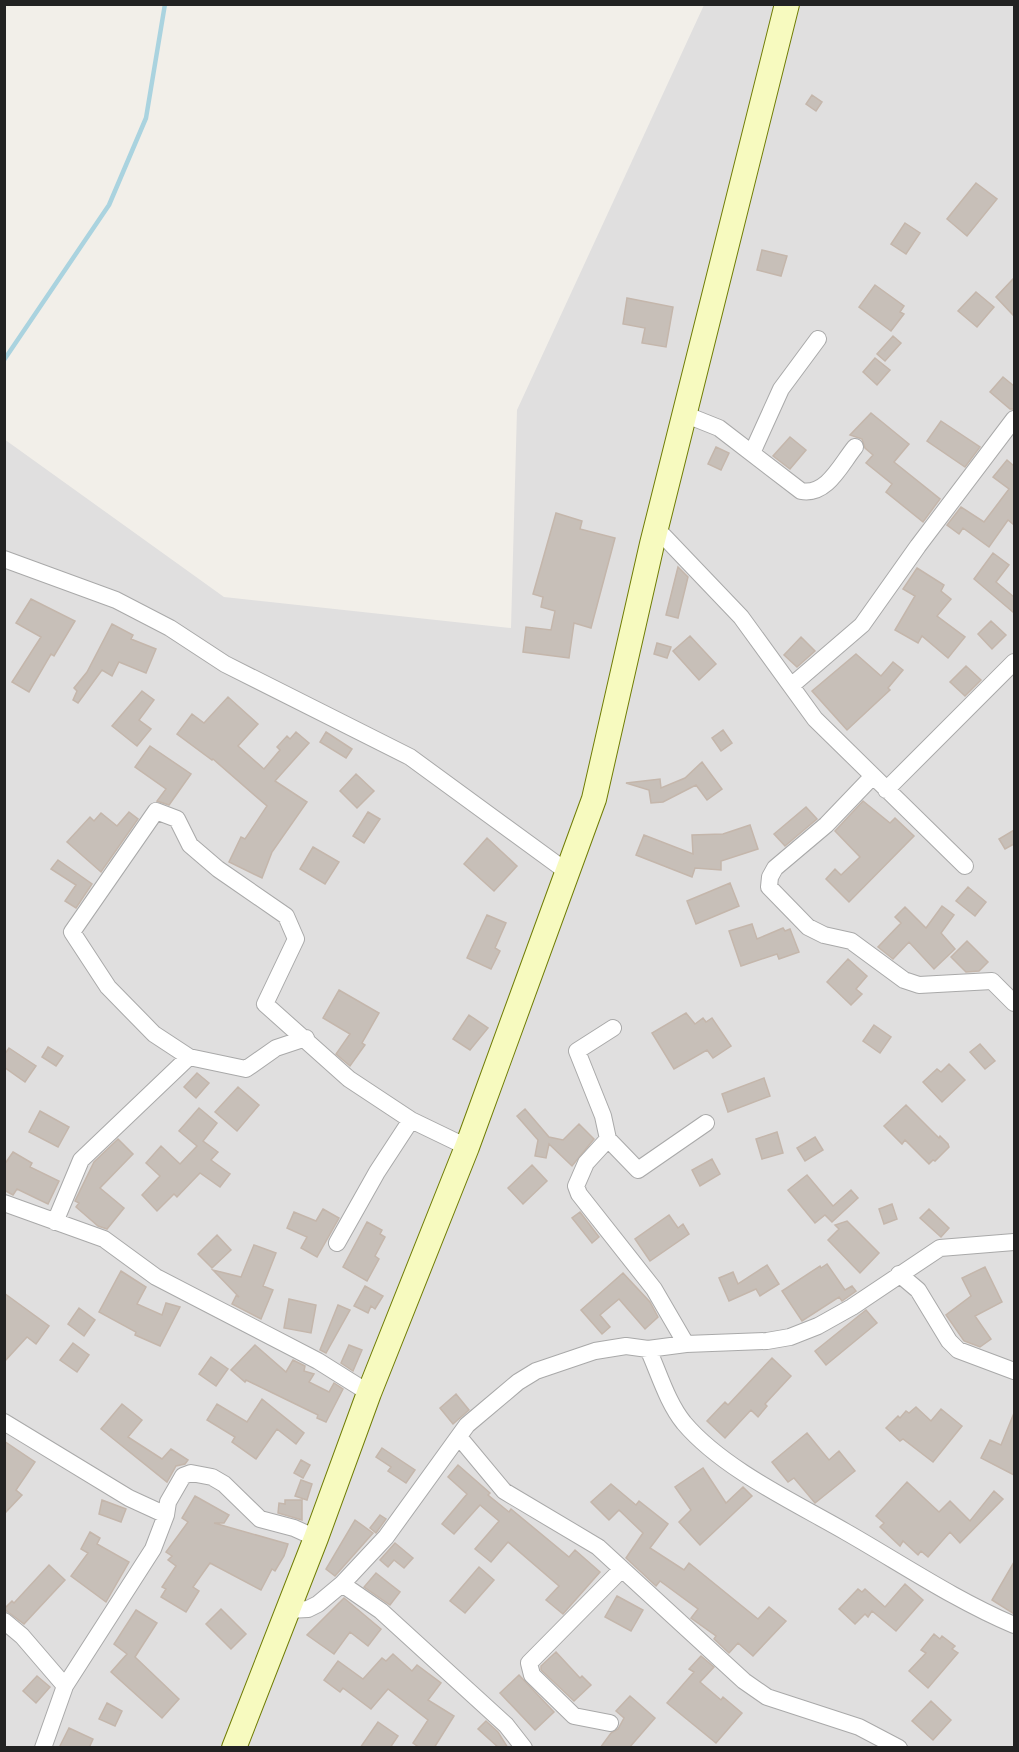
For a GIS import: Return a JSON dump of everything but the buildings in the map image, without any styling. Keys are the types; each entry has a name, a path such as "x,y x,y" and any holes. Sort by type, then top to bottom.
{"main road":[{"path":"234,1748 316,1539 369,1393 466,1148 594,799 656,528 787,4"}],"street":[{"path":"752,453 781,389 818,339"},
{"path":"684,414 719,428 801,491 812,493 823,488 855,447"},
{"path":"791,687 862,625 918,546 1014,419"},
{"path":"656,528 741,617 815,719 965,866"},
{"path":"4,559 116,600 170,628 225,664 410,757 566,871"},
{"path":"886,790 1014,662"},
{"path":"872,777 826,825 775,868 770,877 769,887 808,927 824,935 851,941 904,980 920,985 992,981 1014,1003"},
{"path":"306,1038 276,1048 246,1069 189,1057 154,1034 108,987 72,932 156,811 177,819 190,844 197,851 218,869 286,915 296,939 266,1004 306,1038 349,1079 411,1120 466,1148"},
{"path":"613,1028 577,1051 603,1116 608,1139 638,1170 706,1124"},
{"path":"56,1222 81,1160 189,1057"},
{"path":"337,1243 377,1172 411,1120"},
{"path":"608,1139 586,1163 576,1186 579,1194 654,1289 686,1344"},
{"path":"4,1203 104,1239 156,1277 318,1360 369,1393"},
{"path":"288,1610 308,1609 318,1604 342,1584 386,1537 474,1418 536,1371 595,1351 626,1346 648,1349 686,1344 767,1341 790,1337 818,1326 852,1307 940,1248 1014,1242"},
{"path":"899,1274 918,1290 949,1341 958,1350 1014,1371"},
{"path":"648,1349 670,1400 683,1421 720,1458 876,1552 988,1614 1014,1625"},
{"path":"4,1422 119,1493 166,1515"},
{"path":"459,1437 504,1491 598,1547 620,1570 744,1681 766,1697 878,1742 899,1748"},
{"path":"43,1748 65,1686 153,1549 166,1515 168,1502 178,1481 191,1473 202,1473 224,1484 260,1519 294,1528 316,1539"},
{"path":"610,1723 574,1716 532,1675 529,1663 620,1570"},
{"path":"342,1584 381,1611 506,1725 524,1748"},
{"path":"4,1621 22,1636 65,1686"}],"shaded area":[{"path":"704,5 1014,5 1014,1747 5,1747 4,439 224,597 511,628 517,410"}],"waterway":[{"path":"4,360 109,205 146,118 165,4"}]}
